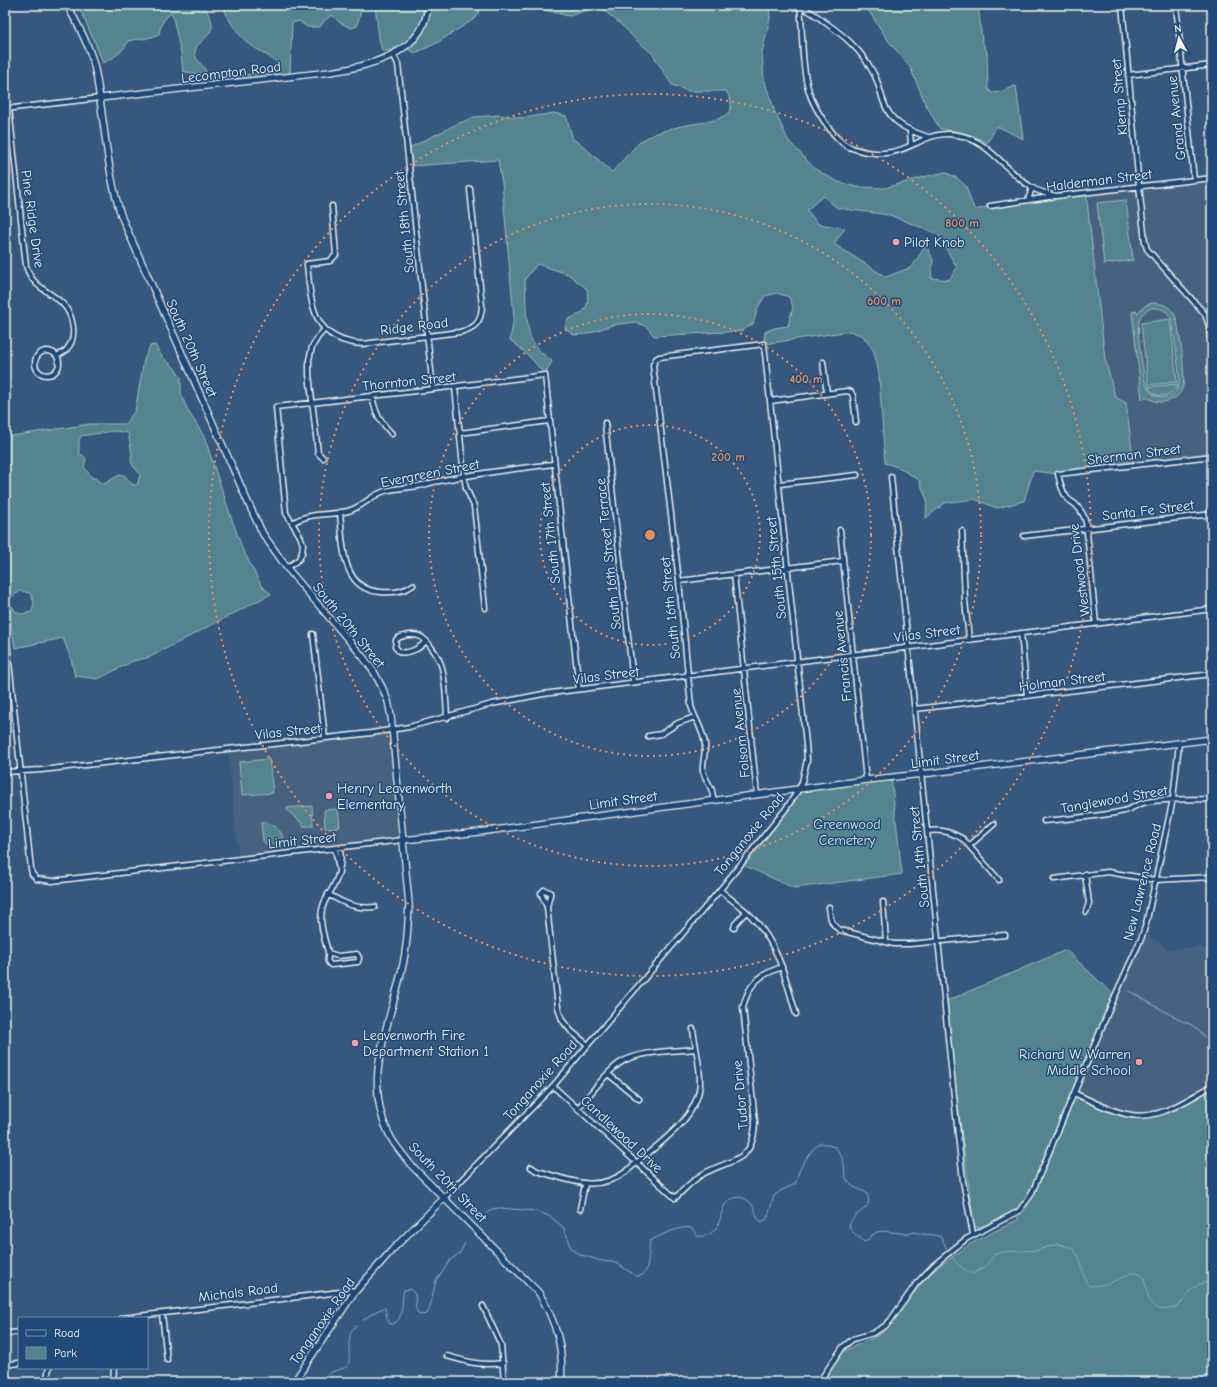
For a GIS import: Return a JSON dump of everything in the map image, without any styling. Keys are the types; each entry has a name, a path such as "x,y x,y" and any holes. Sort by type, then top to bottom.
{"main road":[{"name":"South 20th Street","path":"67,5 83,34 92,56 100,98 110,175 116,201 122,218 251,509 264,534 287,568 374,672 388,701 409,904 407,943 401,974 379,1059 377,1092 384,1123 397,1147 410,1164 539,1293 552,1317 557,1332 561,1352 561,1382"},
{"name":"Lecompton Road","path":"100,98 349,70 393,54 405,47 419,32 424,24 429,5"},
{"name":"Limit Street","path":"403,840 479,832 866,780 1212,739"},
{"name":"Tonganoxie Road","path":"294,1382 357,1290 392,1250 444,1198"}],"street":[{"name":"Klemp Street","path":"1122,5 1138,186"},
{"name":"Grand Avenue","path":"1176,5 1194,180"},
{"path":"928,137 910,131 899,124 887,111 875,75 859,50 847,38 810,10 800,6 805,73 810,93 819,113 836,137 848,146 878,153 891,152 928,137 942,134 958,135 972,139 984,146 1019,179 1032,188 1056,196"},
{"name":"South 18th Street","path":"393,54 398,64 426,336 433,389"},
{"path":"1128,75 1212,65"},
{"name":"Lecompton Road","path":"7,109 100,98"},
{"name":"Pine Ridge Drive","path":"7,109 26,266 32,280 63,304 69,313 73,327 71,342 67,350 57,356"},
{"path":"910,131 911,145"},
{"name":"Halderman Street","path":"990,206 1056,196 1212,178"},
{"path":"1138,186 1147,249 1204,314 1209,326 1212,352"},
{"name":"Ridge Road","path":"332,206 336,255 330,261 307,264 310,296 313,310 317,319 325,329 340,339 355,343 370,343 426,336 469,330 477,324 481,316 482,306 470,188"},
{"path":"1028,200 1032,188"},
{"path":"323,458 318,452 309,374 309,360 312,347 325,329"},
{"name":"South 15th Street","path":"654,361 659,357 764,344 806,744 807,760 799,789"},
{"path":"46,351 57,356 59,365 53,374 43,374 37,370 36,360 40,354 46,351"},
{"name":"South 16th Street","path":"654,361 654,372 679,581 691,706 694,717 704,736 705,746 703,772 712,791 713,800"},
{"path":"823,362 827,394"},
{"name":"Thornton Street","path":"292,523 286,513 276,407 455,387 545,375"},
{"name":"South 17th Street","path":"545,375 579,689"},
{"path":"455,387 464,476 466,488 474,506 485,608"},
{"path":"770,401 847,391 851,392 853,396 856,422"},
{"path":"372,396 379,420 392,434"},
{"path":"460,433 549,421"},
{"name":"South 16th Street Terrace","path":"605,423 633,682"},
{"name":"Sherman Street","path":"1058,474 1212,456"},
{"name":"Evergreen Street","path":"292,523 306,516 347,512 358,508 377,494 384,491 419,486 464,476 554,464"},
{"path":"779,484 857,474"},
{"name":"Westwood Drive","path":"1058,474 1064,493 1083,512 1086,522 1096,624"},
{"name":"South 14th Street","path":"891,477 963,1181 973,1234"},
{"path":"340,512 346,561 349,573 354,579 375,592 406,590 413,585"},
{"name":"Santa Fe Street","path":"1024,536 1212,514"},
{"path":"287,568 299,559 302,553 303,544 292,523"},
{"name":"Francis Avenue","path":"840,530 866,780"},
{"path":"962,531 965,601 970,639"},
{"path":"679,581 843,561"},
{"name":"Folsom Avenue","path":"734,574 757,795"},
{"name":"Vilas Street","path":"5,772 48,769 409,728 447,718 469,710 512,700 579,689 1212,609"},
{"path":"5,624 22,771"},
{"path":"1020,633 1027,696"},
{"path":"314,634 325,738"},
{"path":"425,641 424,644 406,653 397,651 395,646 398,638 412,635 418,636 425,641 438,658 442,667 447,718"},
{"name":"Holman Street","path":"915,709 1212,674"},
{"path":"648,736 661,734 678,723 694,717"},
{"name":"New Lawrence Road","path":"819,1382 843,1347 853,1339 873,1333 885,1326 916,1284 956,1246 973,1234 1014,1214 1023,1207 1030,1195 1141,939 1146,924 1173,799 1179,743"},
{"name":"Limit Street","path":"22,771 31,868 32,874 37,879 52,881 403,840"},
{"name":"Tonganoxie Road","path":"444,1198 553,1086 720,890 785,810 799,789"},
{"name":"Tanglewood Street","path":"1044,821 1118,812 1140,803 1173,799 1212,799"},
{"path":"970,845 994,824"},
{"path":"928,830 956,834 970,845 999,880"},
{"path":"335,848 339,870"},
{"path":"328,953 338,956 356,954 359,958 358,962 354,963 331,966 328,963 328,953 322,928 321,913 328,894 337,879 342,858 340,848"},
{"path":"1054,879 1085,874 1114,872 1155,880 1212,877"},
{"path":"1085,874 1089,903 1086,912"},
{"path":"720,890 746,912 770,940 782,967 796,1014"},
{"path":"328,894 338,901 353,906 362,908 375,907"},
{"path":"883,902 886,942"},
{"path":"547,907 558,1007 562,1020 571,1031 588,1045"},
{"path":"829,908 832,922 836,928 902,945 1005,935"},
{"path":"734,928 735,924 746,912"},
{"name":"Tudor Drive","path":"675,1198 695,1178 733,1162 744,1154 749,1148 755,1132 755,1122 743,1007 746,996 757,980 767,973 782,967"},
{"path":"532,1167 537,1171 584,1184 596,1184 608,1181 618,1177 681,1124 695,1105 700,1081 693,1029"},
{"path":"578,1108 619,1063 634,1056 696,1049"},
{"path":"608,1074 639,1099"},
{"name":"Candlewood Drive","path":"553,1086 675,1198"},
{"path":"1074,1094 1128,1115 1144,1115 1169,1110 1212,1086"},
{"path":"580,1209 584,1184"},
{"name":"Michals Road","path":"130,1317 357,1290"},
{"path":"483,1306 501,1345 504,1382"},
{"path":"162,1313 167,1360"},
{"path":"5,1334 18,1332"},
{"path":"447,1356 478,1364 502,1363"},
{"path":"5,1365 18,1363"},
{"path":"46,1382 49,1369"},
{"path":"113,1382 114,1369"}],"shaded area":[{"path":"1212,178 1212,456 1134,466 1126,403 1115,397 1105,359 1086,193"},
{"path":"392,730 403,840 239,859 228,748"},
{"path":"1143,933 1165,946 1167,950 1201,947 1212,951 1212,1086 1159,1113 1128,1115 1074,1094"}],"green space":[{"path":"78,5 204,5 212,22 212,26 209,33 196,47 195,54 206,72 203,74 198,74 183,72 181,53 172,13 166,17 159,34 147,38 128,41 121,51 103,63"},
{"path":"223,5 366,5 362,6 357,26 351,28 339,22 332,15 325,20 320,27 307,27 299,21 292,23 290,74 208,82 209,79 273,72 278,70 280,66 271,58 249,44 241,36 230,21"},
{"path":"375,5 424,5 420,24 414,34 399,46 388,51 382,51"},
{"path":"429,5 484,5 474,19 435,44 415,53 405,47 419,32"},
{"path":"519,5 769,5 770,18 762,52 764,80 775,112 788,140 815,169 836,181 856,187 885,188 945,172 957,178 966,186 975,210 990,206 1086,193 1105,359 1115,397 1126,403 1134,466 1058,474 1033,471 1024,501 997,508 974,499 945,503 926,518 927,500 919,480 898,467 885,463 879,374 874,351 863,336 850,331 764,344 765,332 774,328 788,326 793,307 789,297 777,293 765,296 758,307 753,324 741,331 654,336 647,327 636,322 612,325 587,334 574,335 565,328 568,319 579,314 585,309 588,301 587,289 568,274 537,264 525,279 526,311 532,341 544,355 552,361 545,375 529,356 510,340 514,317 502,183 498,160 411,166 409,148 474,117 499,115 524,118 554,113 566,116 573,139 582,145 612,172 644,139 668,130 720,118 730,111 731,105 726,91 688,91 672,85 652,53 604,10 594,8 569,16","holes":["823,196 837,208 890,215 938,234 957,268 949,280 931,278 933,260 926,245 912,267 886,277 834,244 845,228 818,224 807,210"]},
{"path":"865,5 978,5 982,41 987,52 988,89 992,93 995,93 1016,86 1023,139 997,126 987,143 970,135 940,129 927,107 910,67 887,39"},
{"path":"1126,200 1133,260 1104,264 1097,203"},
{"path":"1153,303 1162,304 1174,313 1176,318 1180,337 1184,381 1181,391 1177,396 1168,401 1156,401 1146,396 1146,398 1142,399 1132,312 1137,311 1137,313 1146,305","holes":["1152,308 1166,311 1173,323 1179,383 1177,390 1168,397 1157,396 1147,388 1140,348 1138,330 1140,318 1147,311"]},
{"path":"1170,319 1177,382 1148,385 1141,323"},
{"path":"155,345 163,358 173,366 181,378 181,394 188,411 204,436 242,548 261,585 271,594 150,657 133,661 98,679 75,676 71,659 63,638 15,648 11,624 7,620 6,609 9,606 13,607 15,611 21,614 32,612 34,602 30,593 21,591 7,599 5,581 5,437 90,424 125,424 135,411 144,360 150,346","holes":["113,431 128,433 133,466 140,474 138,483 133,485 124,475 121,475 102,484 95,478 92,478 84,467 86,459 79,453 79,440 81,436"]},
{"path":"1178,384 1172,392 1164,396 1155,394 1148,387"},
{"path":"269,759 273,793 242,795 239,762"},
{"name":"Greenwood Cemetery","path":"891,777 902,874 794,888 741,864 799,789"},
{"path":"312,806 313,826 303,826 303,824 287,810 287,808"},
{"path":"338,809 340,827 325,828 324,810"},
{"path":"261,822 270,823 277,828 282,834 284,843 266,844 263,841"},
{"path":"1066,950 1115,996 1074,1094 1128,1115 1159,1113 1212,1086 1212,1314 1209,1314 1212,1342 1212,1382 826,1382 830,1372 844,1351 881,1334 928,1275 970,1244 1019,1219 1014,1214 977,1228 974,1225 944,1002"}],"waterway":[{"path":"1129,991 1178,1019 1192,1025 1212,1044"},
{"path":"487,1213 492,1209 499,1208 536,1211 551,1217 563,1227 570,1246 574,1251 581,1255 618,1264 636,1276 641,1276 644,1273 648,1263 650,1241 659,1236 687,1227 691,1228 697,1236 704,1236 711,1233 718,1225 727,1202 733,1198 744,1198 750,1202 759,1220 764,1221 767,1219 774,1196 780,1191 795,1184 805,1160 814,1148 821,1143 835,1147 843,1160 845,1176 849,1183 868,1194 868,1203 866,1207 852,1219 850,1223 852,1231 864,1242 877,1232 883,1231 908,1234 914,1232 941,1237 948,1251"},
{"path":"363,1320 378,1310 385,1308 390,1324 395,1323 402,1311 404,1290 410,1289 415,1294 416,1309 419,1315 427,1314 436,1280 450,1260 460,1253 465,1243"},
{"path":"950,1253 960,1266 973,1274 985,1267 995,1254 1003,1252 1038,1250 1058,1244 1070,1247 1079,1257 1086,1282 1089,1286 1110,1283 1131,1273 1139,1274 1144,1280 1151,1303 1157,1308 1161,1309 1174,1308 1181,1303 1193,1288 1212,1281"},
{"path":"325,1382 327,1375 333,1371 348,1366 349,1339 352,1330 356,1326"}],"place":[{"name":"Pilot Knob","path":"896,242"},
{"name":"Henry Leavenworth Elementary","path":"329,796"},
{"name":"Leavenworth Fire Department Station 1","path":"355,1043"},
{"name":"Richard W. Warren Middle School","path":"1139,1062"}]}
